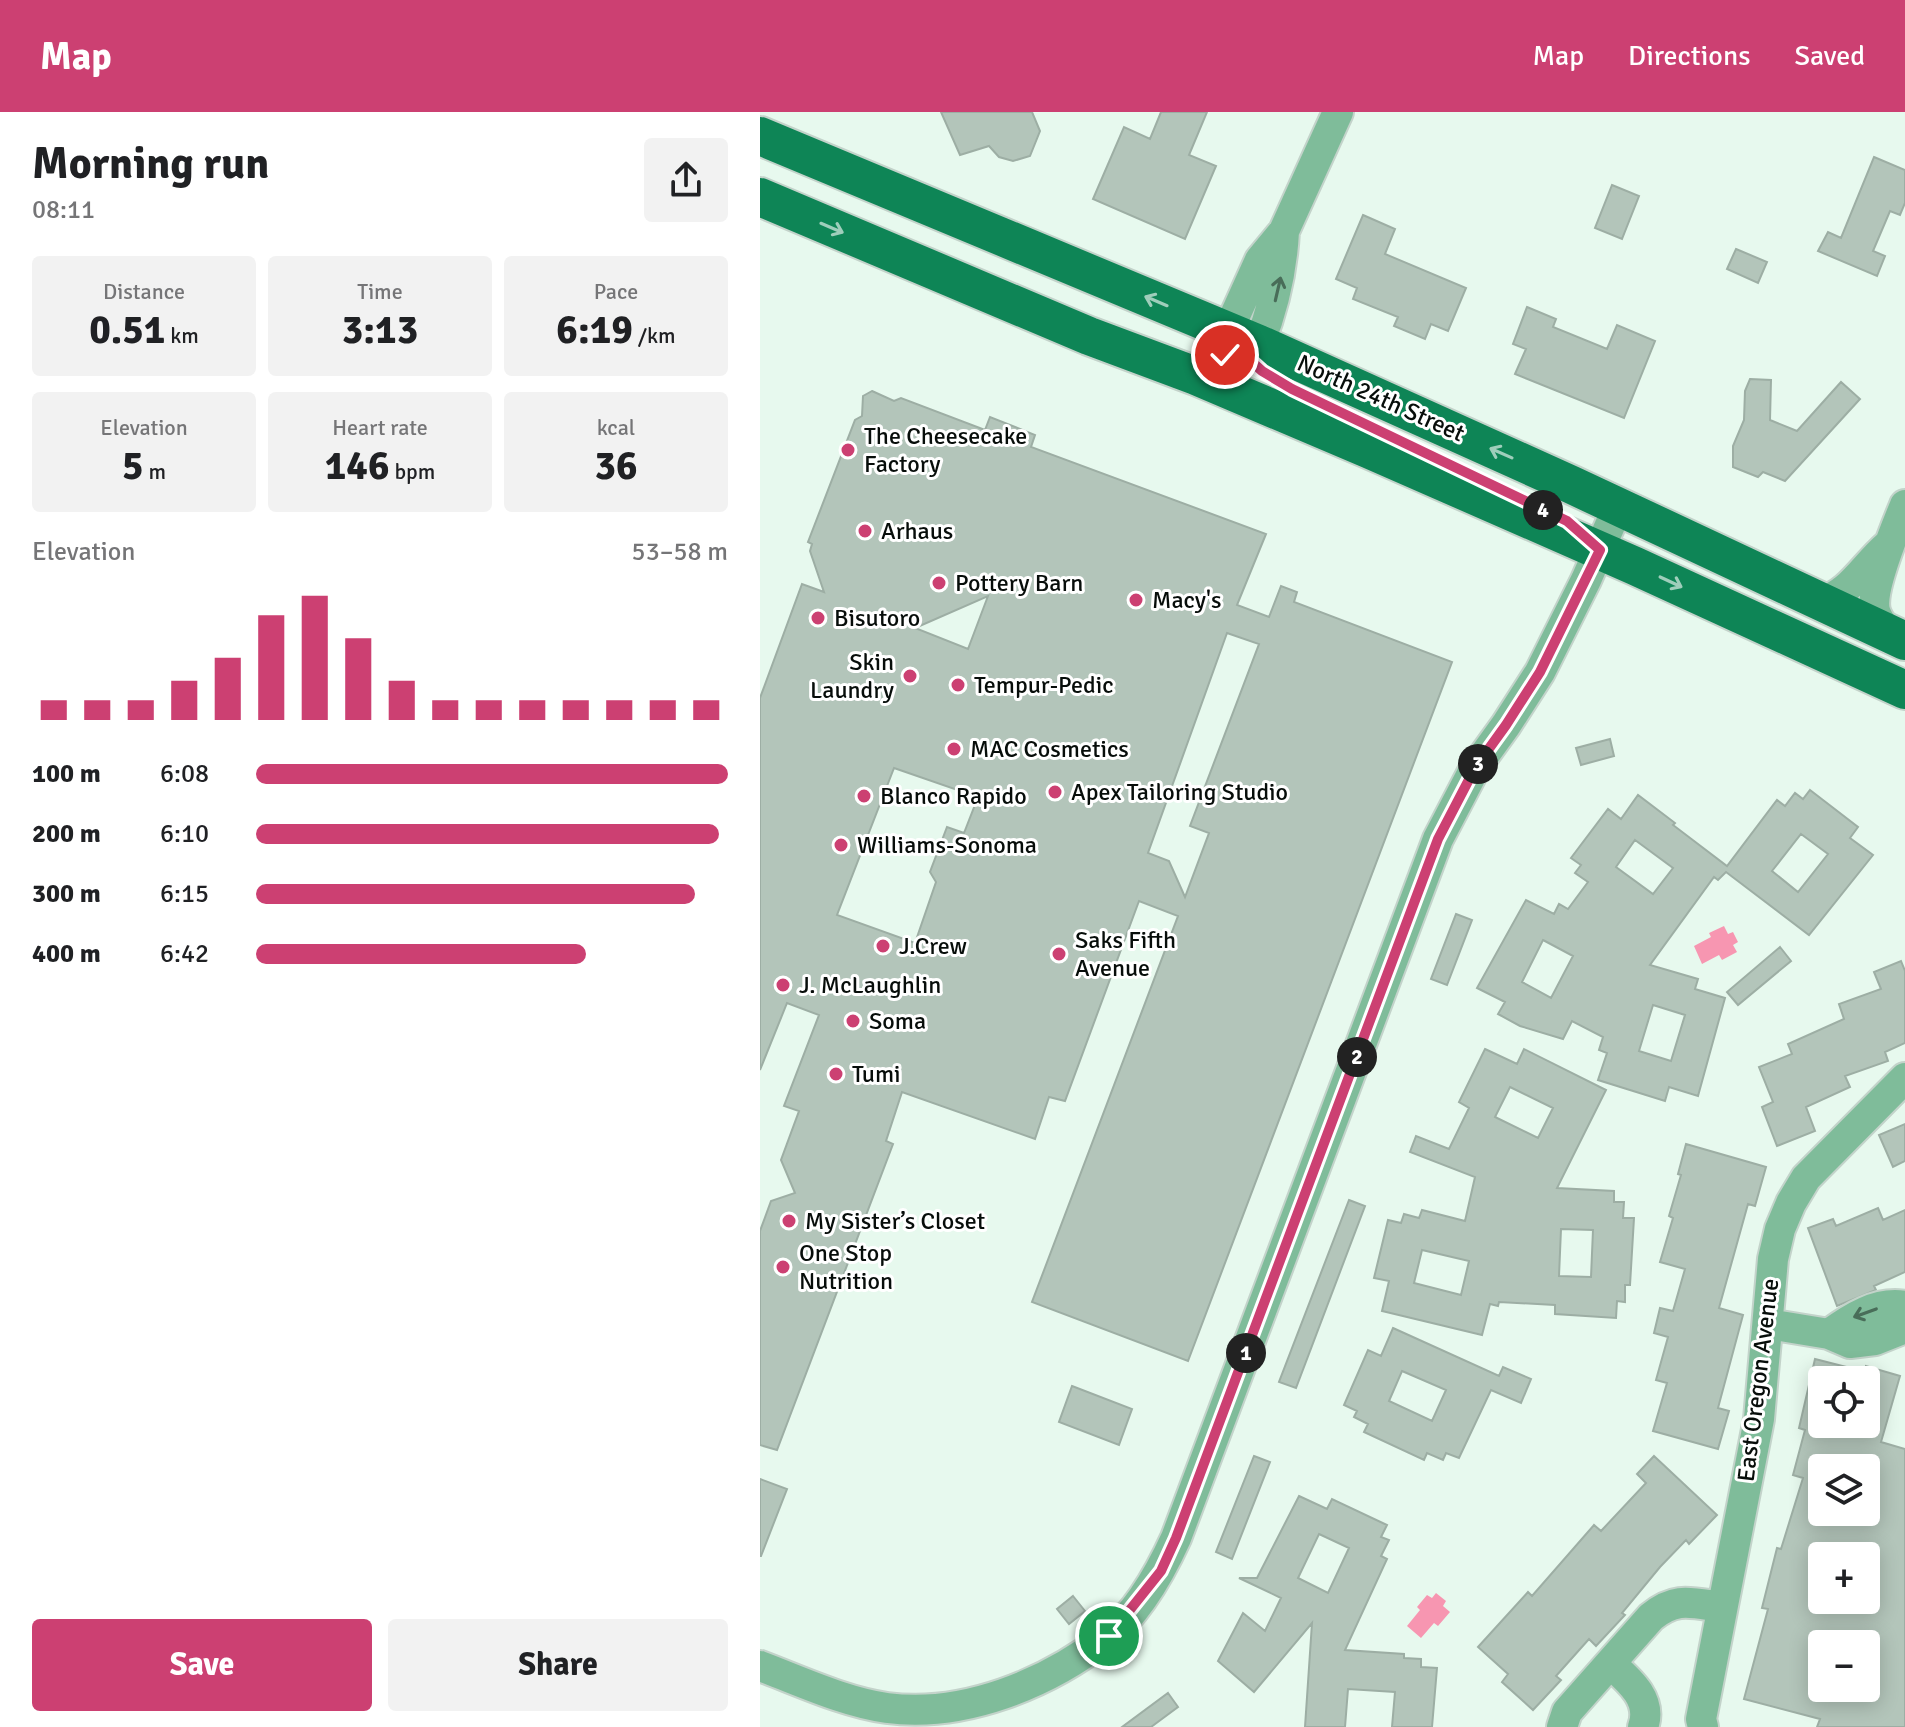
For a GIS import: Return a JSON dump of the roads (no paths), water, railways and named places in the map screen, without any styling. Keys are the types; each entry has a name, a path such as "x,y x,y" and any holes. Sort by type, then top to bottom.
{"main road":[{"name":"North 24th Street","path":"760,136 1243,342 1618,507 1897,638"},
{"path":"760,197 1114,346 1196,376 1600,550 1905,690"},
{"path":"1114,346 1126,338 1147,336 1203,355 1225,355 1243,342 1262,371 1292,389 1567,521 1600,550"}],"street":[{"path":"1243,342 1260,260 1284,231 1338,112"},
{"path":"1897,638 1875,612 1877,587 1888,545 1905,505"},
{"path":"760,1666 842,1696 886,1708 929,1711 994,1698 1060,1668 1109,1636 1145,1593 1161,1571 1176,1538 1438,839 1475,768 1540,672 1618,507"},
{"path":"1821,602 1843,593 1888,545"},
{"name":"East Oregon Avenue","path":"1703,1727 1701,1719 1759,1419 1773,1259 1780,1229 1806,1178 1905,1078"},
{"path":"1829,1334 1866,1311 1905,1306"},
{"path":"1768,1324 1829,1334 1850,1343 1875,1340 1905,1328"},
{"path":"1562,1727 1567,1712 1651,1617 1666,1605 1684,1601 1722,1607"},
{"path":"1611,1664 1642,1698 1647,1717 1643,1727"}],"place":[{"name":"The Cheesecake Factory","path":"848,450"},
{"name":"Arhaus","path":"865,531"},
{"name":"Pottery Barn","path":"939,583"},
{"name":"Macy's","path":"1136,600"},
{"name":"Bisutoro","path":"818,618"},
{"name":"Skin Laundry","path":"910,676"},
{"name":"Tempur-Pedic","path":"958,685"},
{"name":"MAC Cosmetics","path":"954,749"},
{"name":"Apex Tailoring Studio","path":"1055,792"},
{"name":"Blanco Rapido","path":"864,796"},
{"name":"Williams-Sonoma","path":"841,845"},
{"name":"J.Crew","path":"883,946"},
{"name":"Saks Fifth Avenue","path":"1059,954"},
{"name":"J. McLaughlin","path":"783,985"},
{"name":"Soma","path":"853,1021"},
{"name":"Tumi","path":"836,1074"},
{"name":"My Sister’s Closet","path":"789,1221"},
{"name":"One Stop Nutrition","path":"783,1267"}]}
